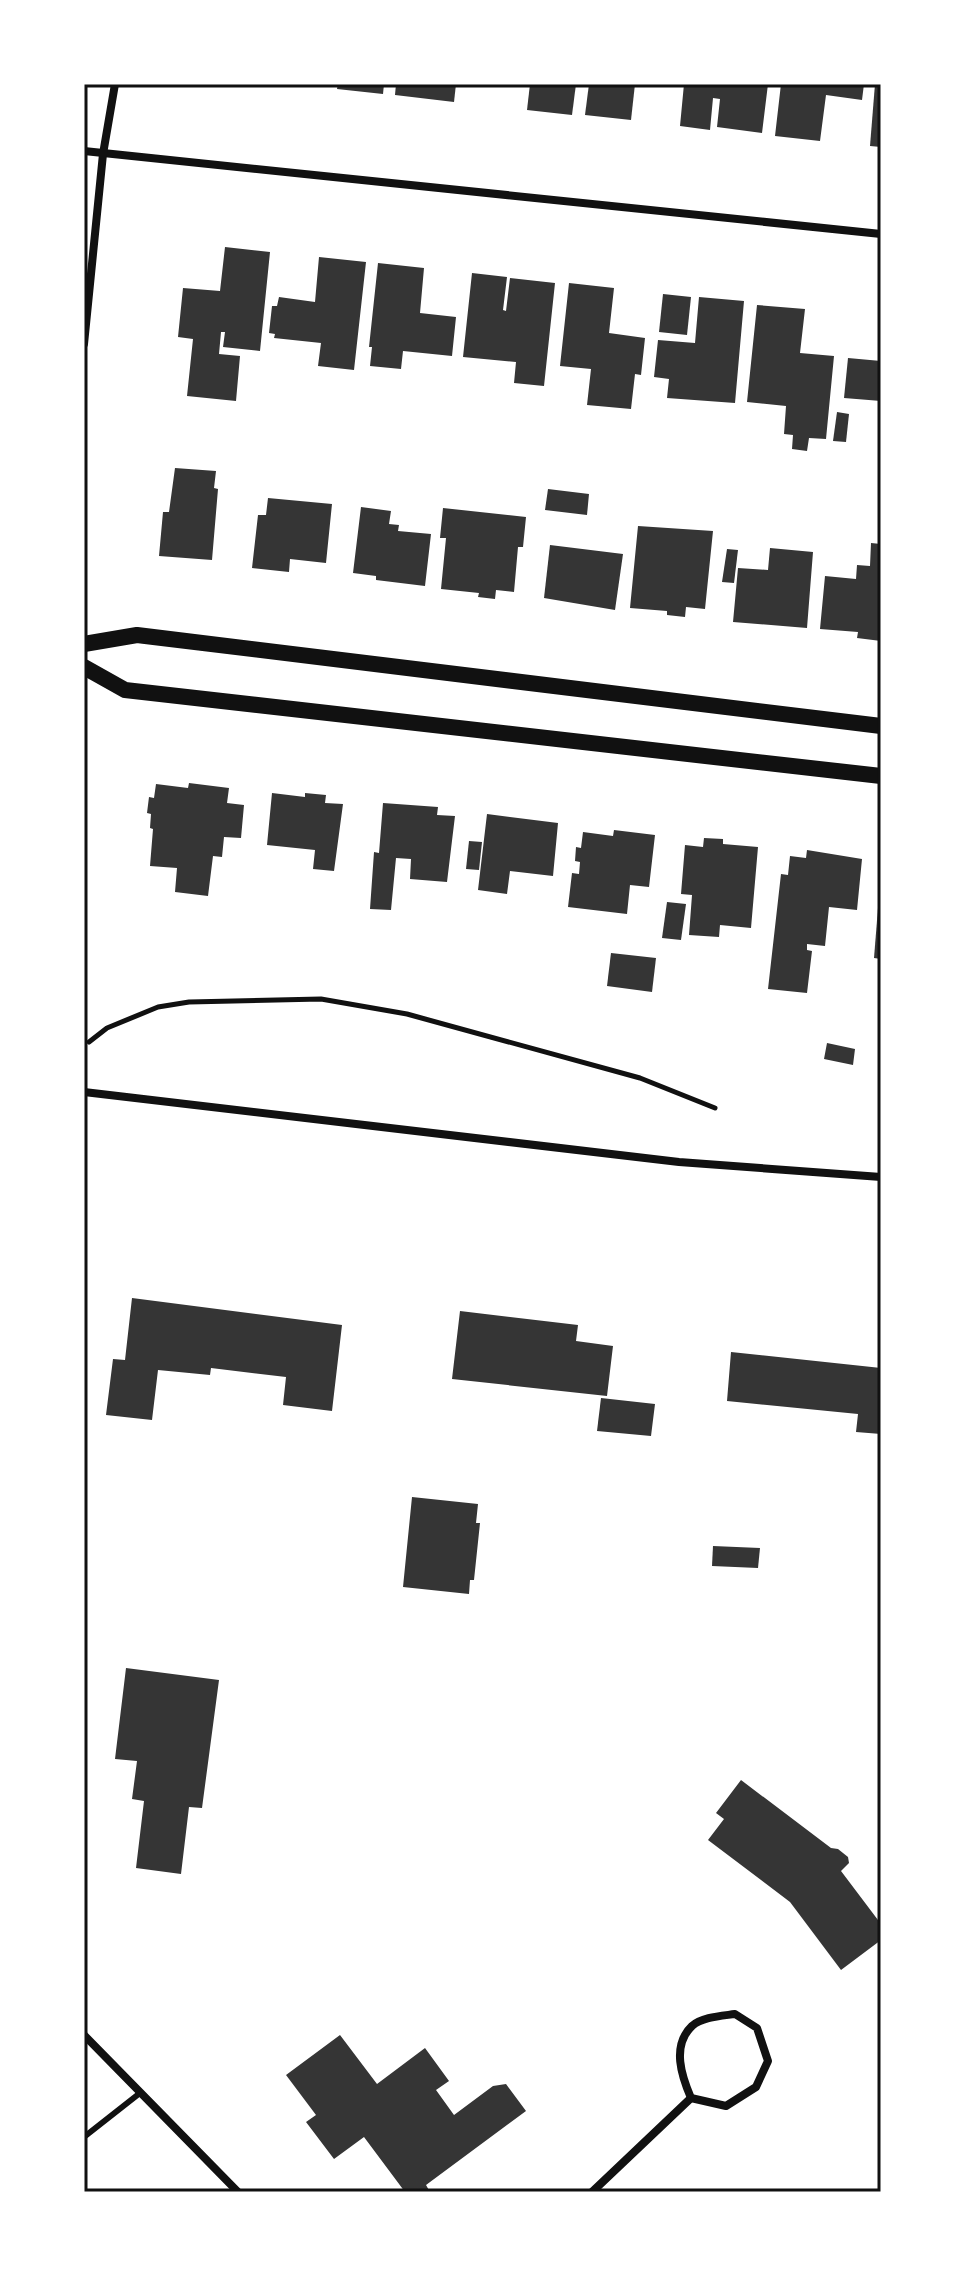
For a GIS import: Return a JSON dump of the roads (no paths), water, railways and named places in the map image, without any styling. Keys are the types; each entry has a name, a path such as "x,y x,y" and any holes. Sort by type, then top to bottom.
{"main road":[{"path":"84,644 137,635 881,726"},
{"path":"84,667 125,690 881,776"}],"street":[{"path":"84,344 103,154 115,84"},
{"path":"84,151 881,234"},
{"path":"84,1092 679,1162 881,1177"},
{"path":"735,2014 757,2028 768,2061 756,2087 726,2106 691,2098 680,2073 682,2043 692,2026 710,2018 735,2014"},
{"path":"84,2035 238,2192"},
{"path":"592,2192 691,2098"}],"lane":[{"path":"84,2137 140,2093"}]}
